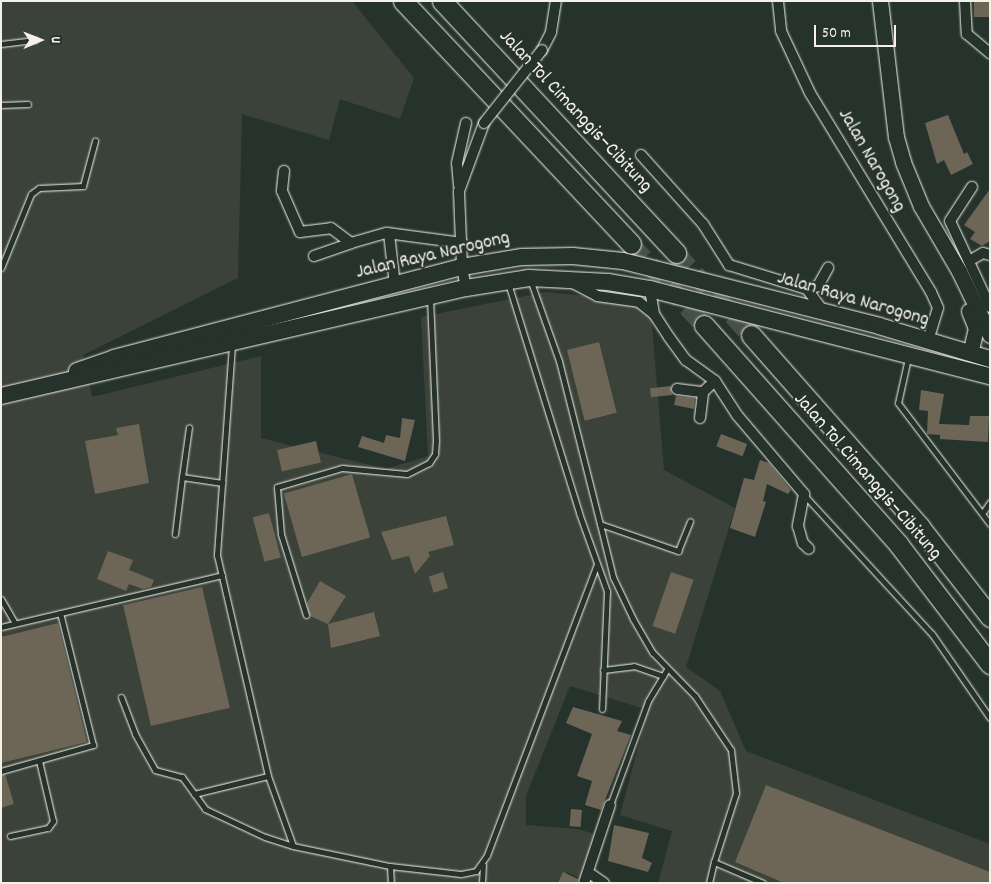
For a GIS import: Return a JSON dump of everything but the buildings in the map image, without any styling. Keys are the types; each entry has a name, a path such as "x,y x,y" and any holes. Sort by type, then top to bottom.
{"highway":[{"path":"403,1 631,244"},
{"name":"Jalan Tol Cimanggis–Cibitung","path":"442,1 676,253"},
{"name":"Jalan Tol Cimanggis–Cibitung","path":"704,325 899,545 990,664"},
{"name":"Jalan Tol Cimanggis–Cibitung","path":"751,336 920,527 990,617"}],"main road":[{"name":"Jalan Raya Narogong","path":"35,388 114,358 462,267 522,257 573,256 623,261 879,326 990,359"},
{"name":"Jalan Raya Narogong","path":"1,396 466,288 529,278 564,278 650,289 990,376"},
{"path":"879,326 930,334 990,350"}],"street":[{"path":"459,192 484,123 542,50 551,32 556,1"},
{"name":"Jalan Narogong","path":"778,1 781,31 810,93 931,292 938,308 930,334"},
{"path":"880,1 896,137 921,206 950,261 959,271 990,335"},
{"path":"965,1 968,34 990,53"},
{"path":"466,123 457,163 462,267 466,288"},
{"path":"641,155 703,224 728,265 807,289 818,286 828,268"},
{"path":"284,171 282,191 298,231 331,228 351,243"},
{"path":"972,186 950,221 990,307"},
{"path":"314,256 351,243 389,234 462,243"},
{"path":"389,234 395,285"},
{"path":"969,261 983,253 990,255"},
{"path":"950,261 952,274 976,328 972,345"},
{"path":"564,278 597,296 639,302 654,314 686,360 715,381 737,415 804,494 798,526 803,543 809,549"},
{"path":"650,289 654,314"},
{"path":"807,289 824,312"},
{"path":"700,418 703,392 715,381"},
{"path":"677,389 703,392"},
{"path":"604,883 586,878 610,805"}],"lane":[{"path":"1,44 35,40"},
{"path":"1,105 28,104"},
{"path":"1,268 31,194 39,188 83,186 94,142"},
{"path":"529,278 559,361 613,577 633,619 666,669 695,696 716,726 735,765 736,793 709,883"},
{"path":"508,281 607,591 602,709"},
{"path":"306,615 281,534 277,486 342,468 407,474 429,463 435,454 436,441 429,297"},
{"path":"232,343 217,555 268,776 293,846"},
{"path":"909,355 898,403 984,512 990,524"},
{"path":"175,534 189,427"},
{"path":"182,478 223,483"},
{"path":"804,494 932,634 990,718"},
{"path":"984,512 990,502"},
{"path":"600,524 678,551 690,521"},
{"path":"482,883 483,865 597,564"},
{"path":"1,627 222,575"},
{"path":"1,599 15,623"},
{"path":"1,770 91,747 93,742 60,613"},
{"path":"604,670 634,666 663,676"},
{"path":"610,805 648,701 666,669"},
{"path":"121,696 134,734 155,770 182,777 204,809 265,838 293,846 390,866 461,874 483,865"},
{"path":"10,836 48,828 53,821 39,761"},
{"path":"194,794 268,776"},
{"path":"714,862 763,883"},
{"path":"390,866 391,883"}],"shaded area":[{"path":"1,1 352,1 414,78 400,119 340,99 329,140 242,114 238,278 83,355 92,397 261,356 261,438 386,469 428,456 421,317 545,292 650,302 664,470 735,508 686,667 720,691 746,751 990,844 990,883 658,883 672,831 620,815 648,710 570,686 526,796 526,825 578,829 600,836 587,882 567,872 564,881 546,883 1,883"}],"tunnel":[{"path":"631,244 704,325"},
{"path":"676,253 751,335"}]}
